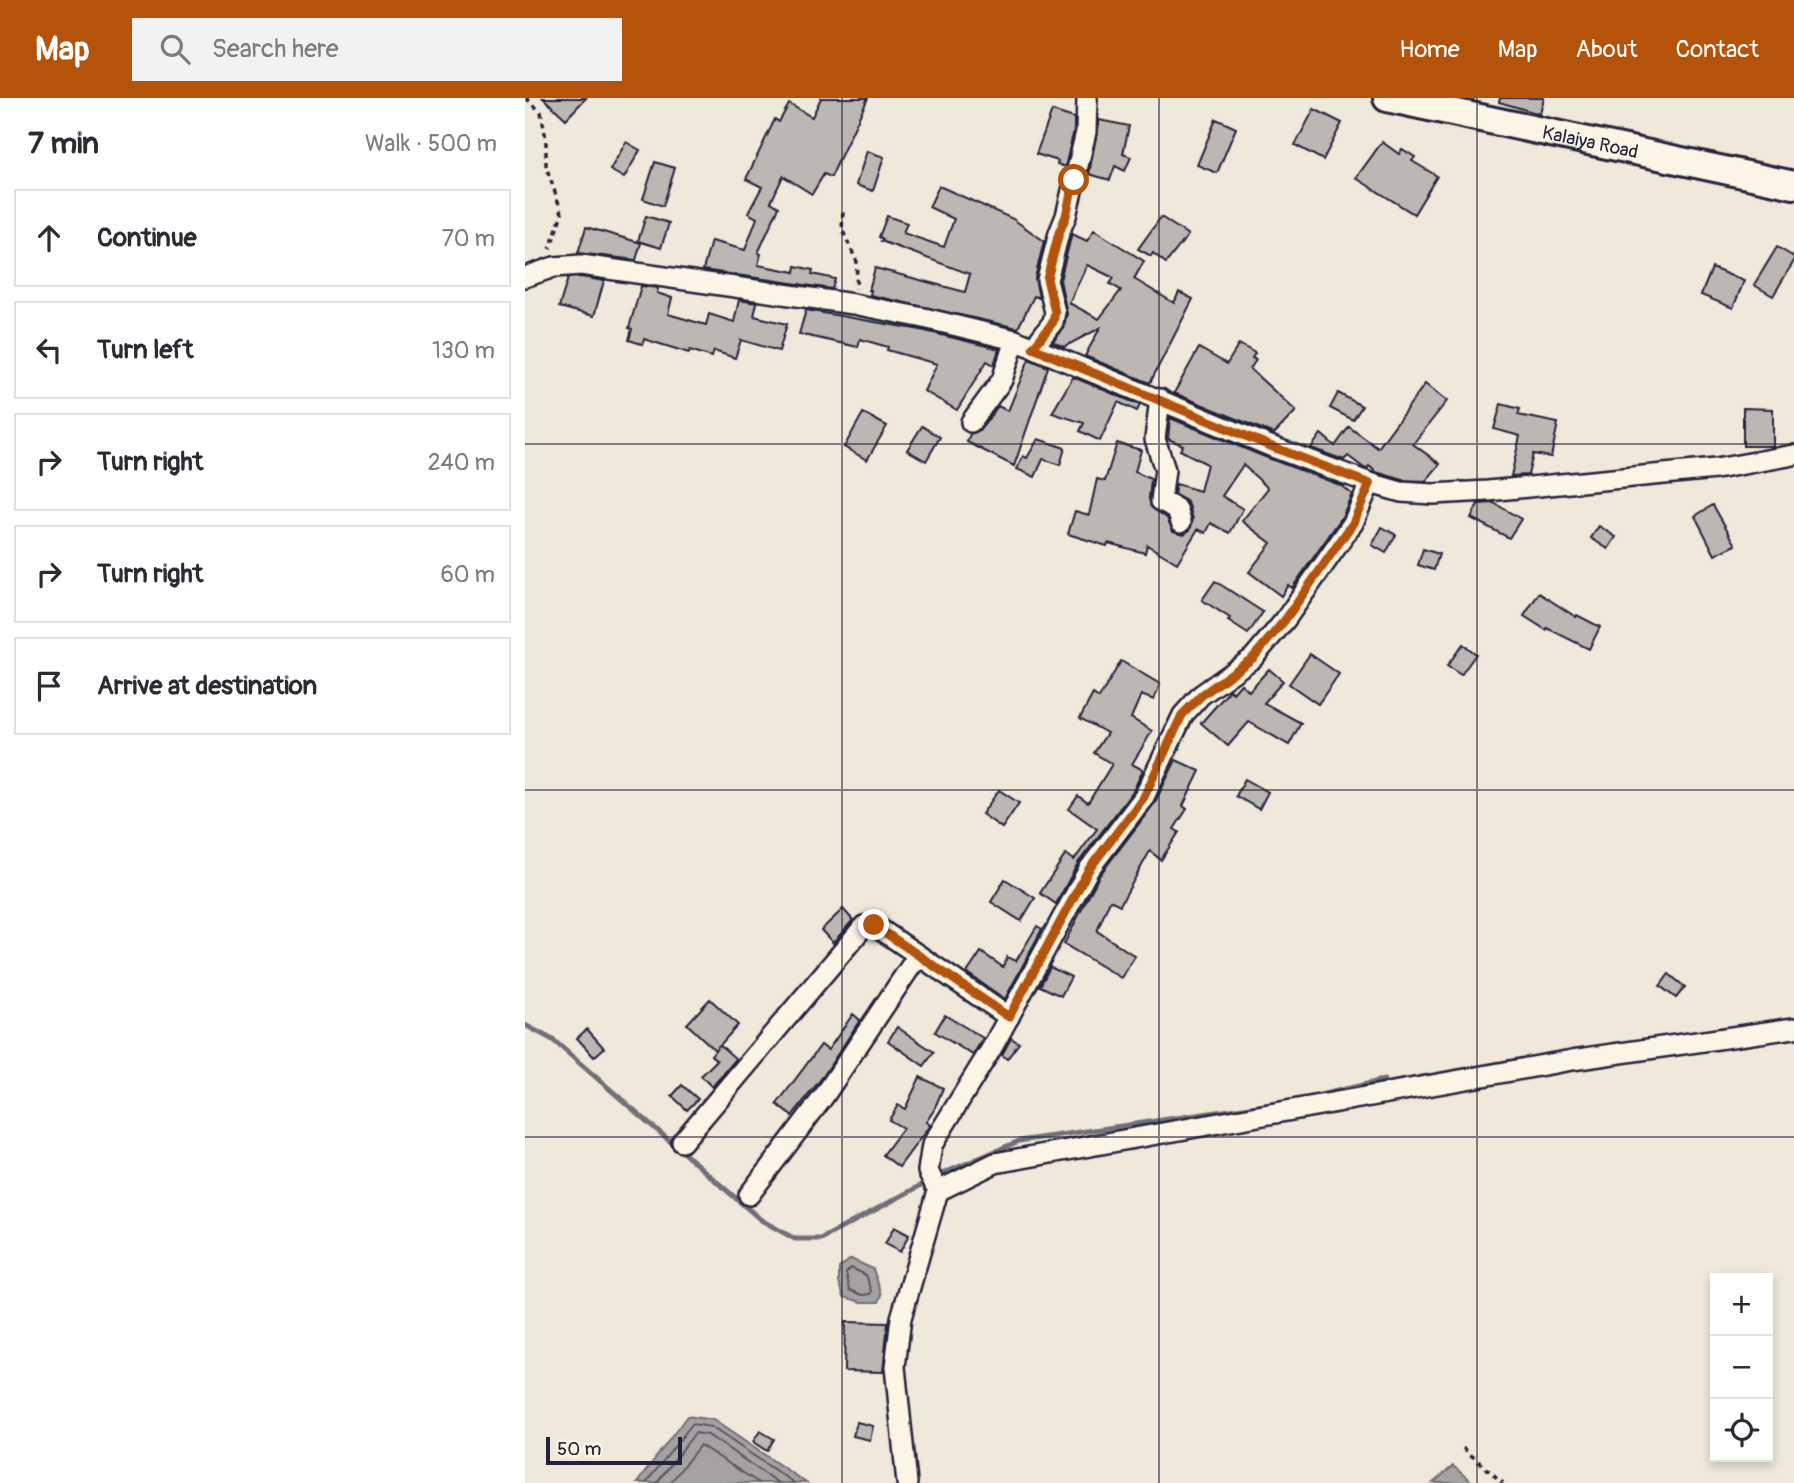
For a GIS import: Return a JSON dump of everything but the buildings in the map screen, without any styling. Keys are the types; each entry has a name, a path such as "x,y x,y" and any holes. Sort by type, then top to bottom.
{"main road":[{"name":"Kalaiya Road","path":"1387,98 1794,185"}],"street":[{"path":"1033,348 1053,322 1055,312 1047,279 1066,216 1086,132 1087,98"},
{"path":"525,277 554,267 581,265 853,304 925,318 1014,340 1270,446 1370,484 1401,492 1433,494 1488,491 1716,469 1794,455"},
{"path":"971,422 1002,380 1014,340"},
{"path":"1160,399 1156,439 1165,470 1161,501 1177,509 1181,522"},
{"path":"907,1483 895,1367 901,1318 933,1183 932,1146 1009,1017 1089,869 1144,797 1182,715 1202,695 1253,658 1285,620 1353,523 1370,484"},
{"path":"683,1142 864,926 874,925 1009,1017"},
{"path":"748,1195 824,1096 913,963 922,959"},
{"path":"933,1183 995,1163 1572,1060 1794,1028"}],"path":[{"path":"526,98 541,112 546,139 546,166 562,213 549,252 554,267"},
{"path":"843,212 842,229 857,262 853,304"},
{"path":"1463,1448 1503,1483"}],"water":[{"path":"851,1259 873,1269 882,1295 879,1302 862,1302 844,1297 839,1281 839,1268"},
{"path":"687,1416 713,1420 806,1483 637,1483"},
{"path":"1453,1466 1473,1483 1433,1483"}],"waterway":[{"path":"525,1025 553,1040 761,1220 795,1239 821,1239 942,1174 1019,1141 1278,1103"},
{"path":"1316,1096 1384,1080"}],"route":[{"path":"874,925 1009,1017 1089,869 1144,797 1182,715 1202,695 1253,658 1285,620 1353,523 1370,484 1270,446 1033,348 1053,322 1055,312 1047,279 1074,180"}]}
